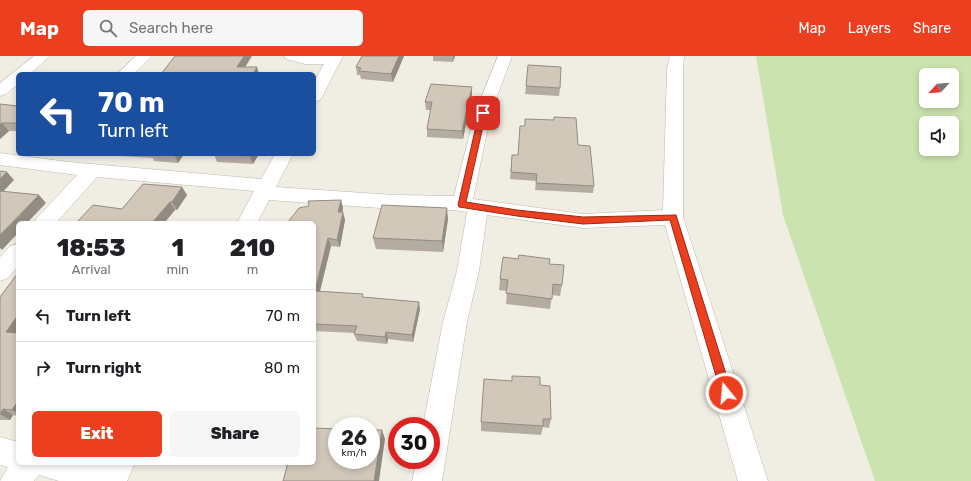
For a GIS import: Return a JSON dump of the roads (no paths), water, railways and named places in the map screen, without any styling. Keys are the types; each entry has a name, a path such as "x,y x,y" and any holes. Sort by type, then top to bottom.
{"street":[{"path":"23,72 43,56"},
{"path":"127,72 145,56"},
{"path":"291,56 305,59 335,58"},
{"path":"427,481 455,322 468,271 470,206 483,113 505,56"},
{"path":"677,56 675,69 673,217 753,481"},
{"path":"316,93 335,58"},
{"path":"0,91 16,78"},
{"path":"248,221 283,156"},
{"path":"0,159 39,159 92,170 265,190 470,206 583,220 673,217"},
{"path":"46,221 92,170"},
{"path":"0,272 16,254"},
{"path":"0,451 16,455"},
{"path":"15,481 28,465"},
{"path":"56,465 115,475"}]}
